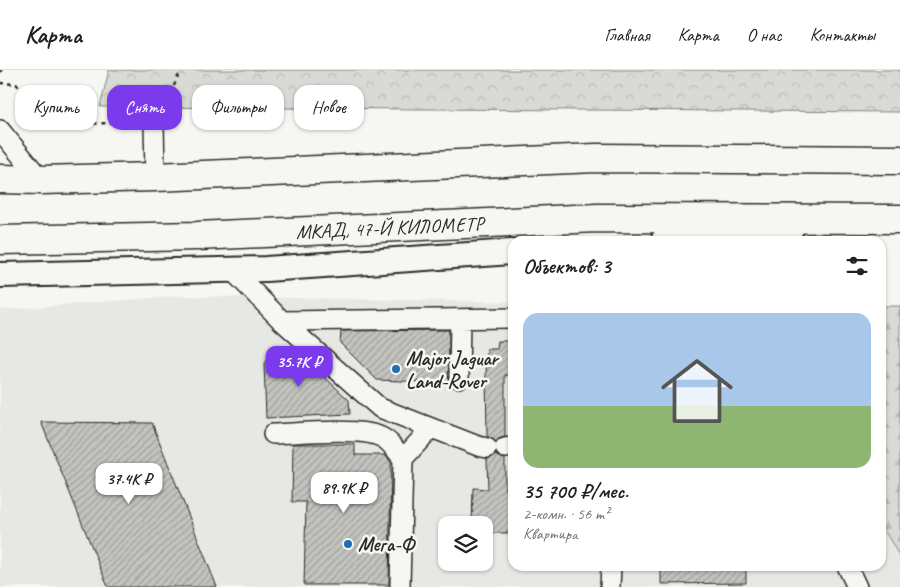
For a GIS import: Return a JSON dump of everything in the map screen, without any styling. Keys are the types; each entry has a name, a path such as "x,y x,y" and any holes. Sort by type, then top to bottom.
{"highway":[{"path":"0,179 41,180 155,177 596,158 900,160"},
{"name":"МКАД, 47-Й КИЛОМЕТР","path":"0,240 197,236 597,218 897,219"}],"main road":[{"path":"725,236 897,219"},
{"path":"0,275 266,268 508,252"}],"lane":[{"path":"0,130 41,180"},
{"path":"154,130 155,177"},
{"path":"231,269 282,321 380,408 478,446 502,448"},
{"path":"282,321 508,318"},
{"path":"459,378 460,319"},
{"path":"400,587 403,458 431,428"},
{"path":"273,434 356,432 372,434 383,438 403,458"},
{"path":"610,587 611,571"},
{"path":"849,571 856,587"}],"path":[{"path":"174,85 181,70"},
{"path":"0,83 16,84 22,89 22,116 28,126 107,122"}],"shaded area":[{"path":"178,296 508,302 508,571 886,571 886,533 900,557 900,587 0,587 0,310"}],"green space":[{"path":"109,70 900,70 900,112 364,109 364,85 294,85 294,108 284,108 284,85 192,85 192,108 182,108 182,85 107,85 107,107 100,107"},
{"path":"886,306 900,306 900,557 886,533"}],"building":[{"path":"449,330 449,383 377,380 340,343 341,331"},
{"path":"498,341 508,341 508,375 505,375 505,437 498,439 496,442 487,436 486,375 487,349 497,349"},
{"path":"287,348 297,351 349,400 350,414 266,418 264,364 269,356 277,350"},
{"path":"41,422 152,423 217,587 108,587"},
{"name":"Мега-Ф","path":"293,444 355,444 355,455 385,455 391,462 389,585 304,585 306,502 292,502"},
{"path":"496,455 505,459 505,490 508,490 508,533 493,533 493,516 472,516 473,488 488,489 487,459"},
{"path":"661,571 746,571 746,583 661,584"}],"place":[{"name":"Major Jaguar Land-Rover","path":"396,369"},
{"name":"Мега-Ф","path":"348,544"}]}
